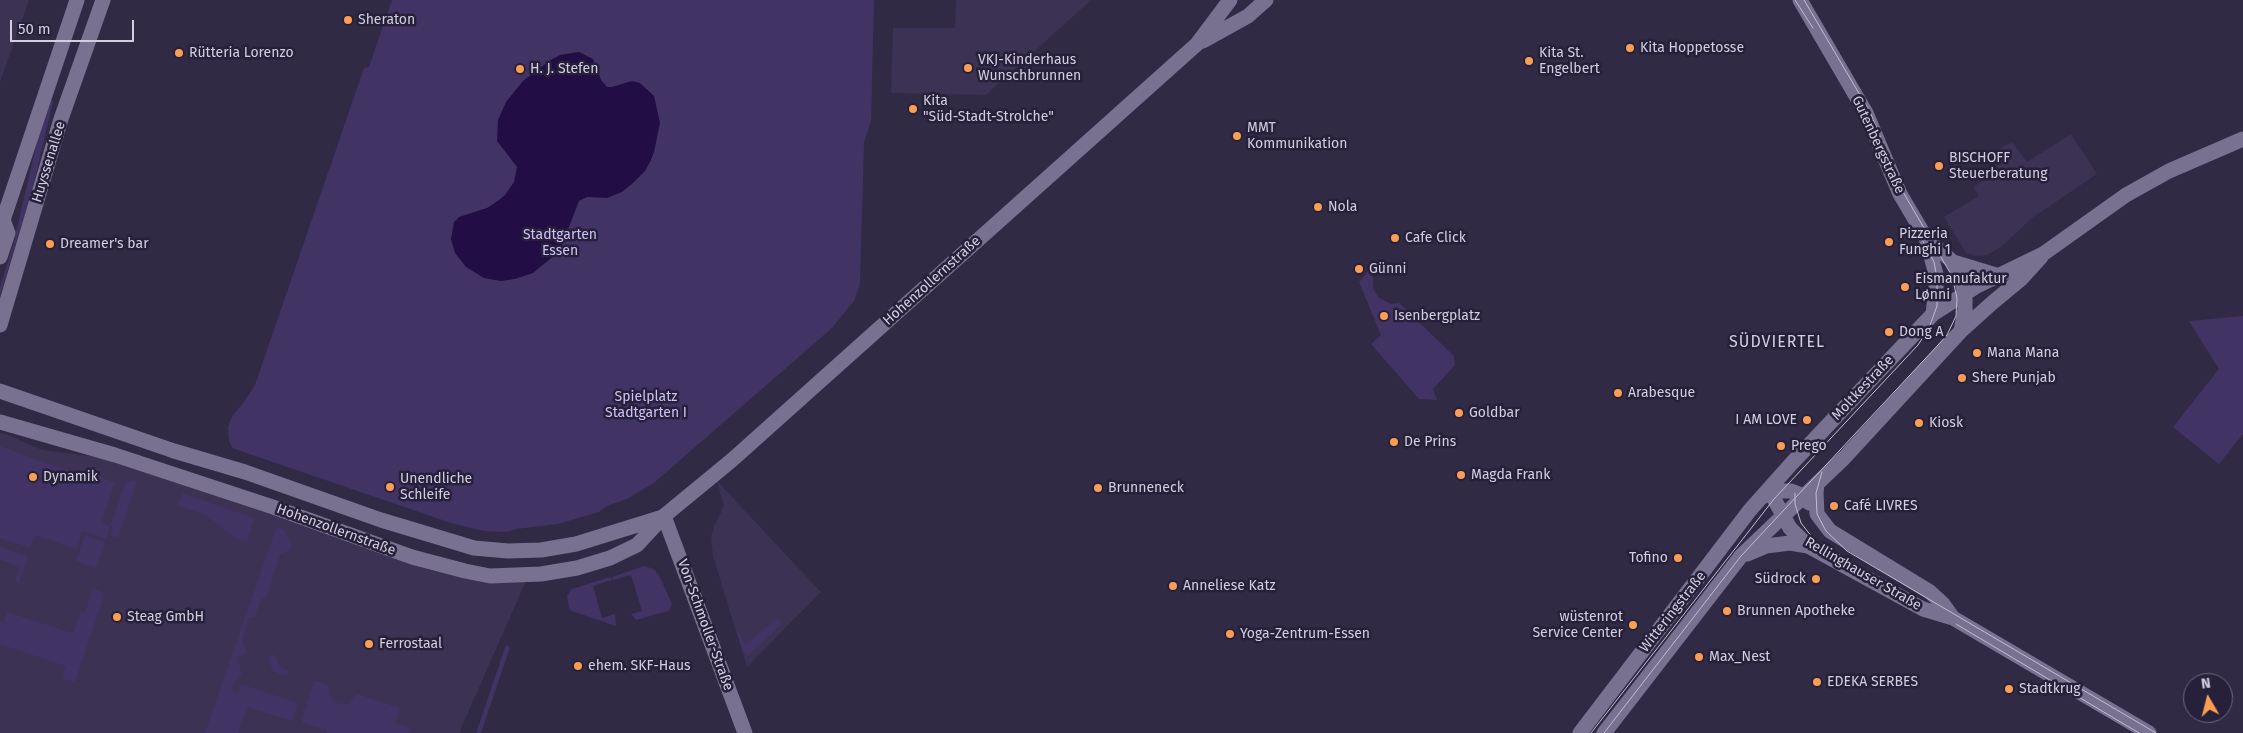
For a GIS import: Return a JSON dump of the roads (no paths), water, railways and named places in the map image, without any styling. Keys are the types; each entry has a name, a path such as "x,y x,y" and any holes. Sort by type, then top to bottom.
{"street":[{"name":"Huyssenallee","path":"0,256 8,233 1,221 77,0"},
{"name":"Huyssenallee","path":"0,325 61,119 102,0"},
{"name":"Hohenzollernstraße","path":"0,422 190,479 412,557 490,576 560,572 610,558 637,545 664,516 732,460 1197,44 1230,0"},
{"name":"Hohenzollernstraße","path":"1197,44 1248,16 1266,0"},
{"name":"Gutenbergstraße","path":"1800,0 1866,113 1900,194 1926,238 1937,278 1933,314"},
{"name":"Moltkestraße","path":"1767,490 1933,314 1996,275 2043,254 2126,196 2169,172 2243,139"},
{"name":"Gutenbergstraße","path":"1926,238 1953,262 1965,293"},
{"name":"Moltkestraße","path":"1783,514 1817,484 1961,331 1992,302 2021,279 2043,254"},
{"name":"Gutenbergstraße","path":"1953,262 1996,275"},
{"path":"1961,331 1965,310 1965,293"},
{"name":"Hohenzollernstraße","path":"0,391 174,451 244,472 381,520 474,548 508,551 541,550 576,544 664,516"},
{"path":"1817,484 1817,514"},
{"path":"1767,490 1791,491 1804,496"},
{"name":"Rellinghauser Straße","path":"1767,490 1790,528 1808,546 1923,609 1953,618 2149,733"},
{"name":"Witteringstraße","path":"1580,733 1767,490"},
{"name":"Rellinghauser Straße","path":"1804,496 1830,530 1930,592 1943,604 1953,618"},
{"name":"Witteringstraße","path":"1604,733 1741,556 1783,514"},
{"name":"Von-Schmoller-Straße","path":"664,516 745,733"},
{"path":"1741,556 1766,546 1790,543 1808,546"}],"tram line":[{"path":"1795,0 1813,28"},
{"path":"1604,733 1741,556 1947,335 1956,316 1957,298 1952,276 1903,192 1870,112 1804,0"},
{"path":"1591,733 1774,499 1918,345 1929,328 1937,306 1937,278 1934,262 1916,228"},
{"path":"1822,472 1816,493 1817,514 1826,531 1847,551 2156,733"},
{"path":"1795,493 1795,504 1801,523 1808,532 1816,541 1853,563"},
{"path":"1956,624 2139,733"}],"place":[{"name":"Sheraton","path":"348,20"},
{"name":"Kita Hoppetosse","path":"1630,48"},
{"name":"Rütteria Lorenzo","path":"179,53"},
{"name":"Kita St. Engelbert","path":"1529,61"},
{"name":"VKJ-Kinderhaus Wunschbrunnen","path":"968,68"},
{"name":"H. J. Stefen","path":"520,69"},
{"name":"Kita \"Süd-Stadt-Strolche\"","path":"913,109"},
{"name":"MMT Kommunikation","path":"1237,136"},
{"name":"BISCHOFF Steuerberatung","path":"1939,166"},
{"name":"Nola","path":"1318,207"},
{"name":"Cafe Click","path":"1395,238"},
{"name":"Pizzeria Funghi 1","path":"1889,242"},
{"name":"Dreamer's bar","path":"50,244"},
{"name":"Günni","path":"1359,269"},
{"name":"Eismanufaktur Lønni","path":"1905,287"},
{"name":"Isenbergplatz","path":"1384,316"},
{"name":"Dong A","path":"1889,332"},
{"name":"Mana Mana","path":"1977,353"},
{"name":"Shere Punjab","path":"1962,378"},
{"name":"Arabesque","path":"1618,393"},
{"name":"Goldbar","path":"1459,413"},
{"name":"I AM LOVE","path":"1807,420"},
{"name":"Kiosk","path":"1919,423"},
{"name":"De Prins","path":"1394,442"},
{"name":"Prego","path":"1781,446"},
{"name":"Magda Frank","path":"1461,475"},
{"name":"Dynamik","path":"33,477"},
{"name":"Unendliche Schleife","path":"390,487"},
{"name":"Brunneneck","path":"1098,488"},
{"name":"Café LIVRES","path":"1834,506"},
{"name":"Tofino","path":"1678,558"},
{"name":"Südrock","path":"1816,579"},
{"name":"Anneliese Katz","path":"1173,586"},
{"name":"Brunnen Apotheke","path":"1727,611"},
{"name":"Steag GmbH","path":"117,617"},
{"name":"wüstenrot Service Center","path":"1633,625"},
{"name":"Yoga-Zentrum-Essen","path":"1230,634"},
{"name":"Ferrostaal","path":"369,644"},
{"name":"Max_Nest","path":"1699,657"},
{"name":"ehem. SKF-Haus","path":"578,666"},
{"name":"EDEKA SERBES","path":"1817,682"},
{"name":"Stadtkrug","path":"2009,689"}],"district":[{"name":"SÜDVIERTEL","path":"1777,343"}],"park label":[{"name":"Stadtgarten Essen","path":"560,244"},
{"name":"Spielplatz Stadtgarten I","path":"646,406"}]}
